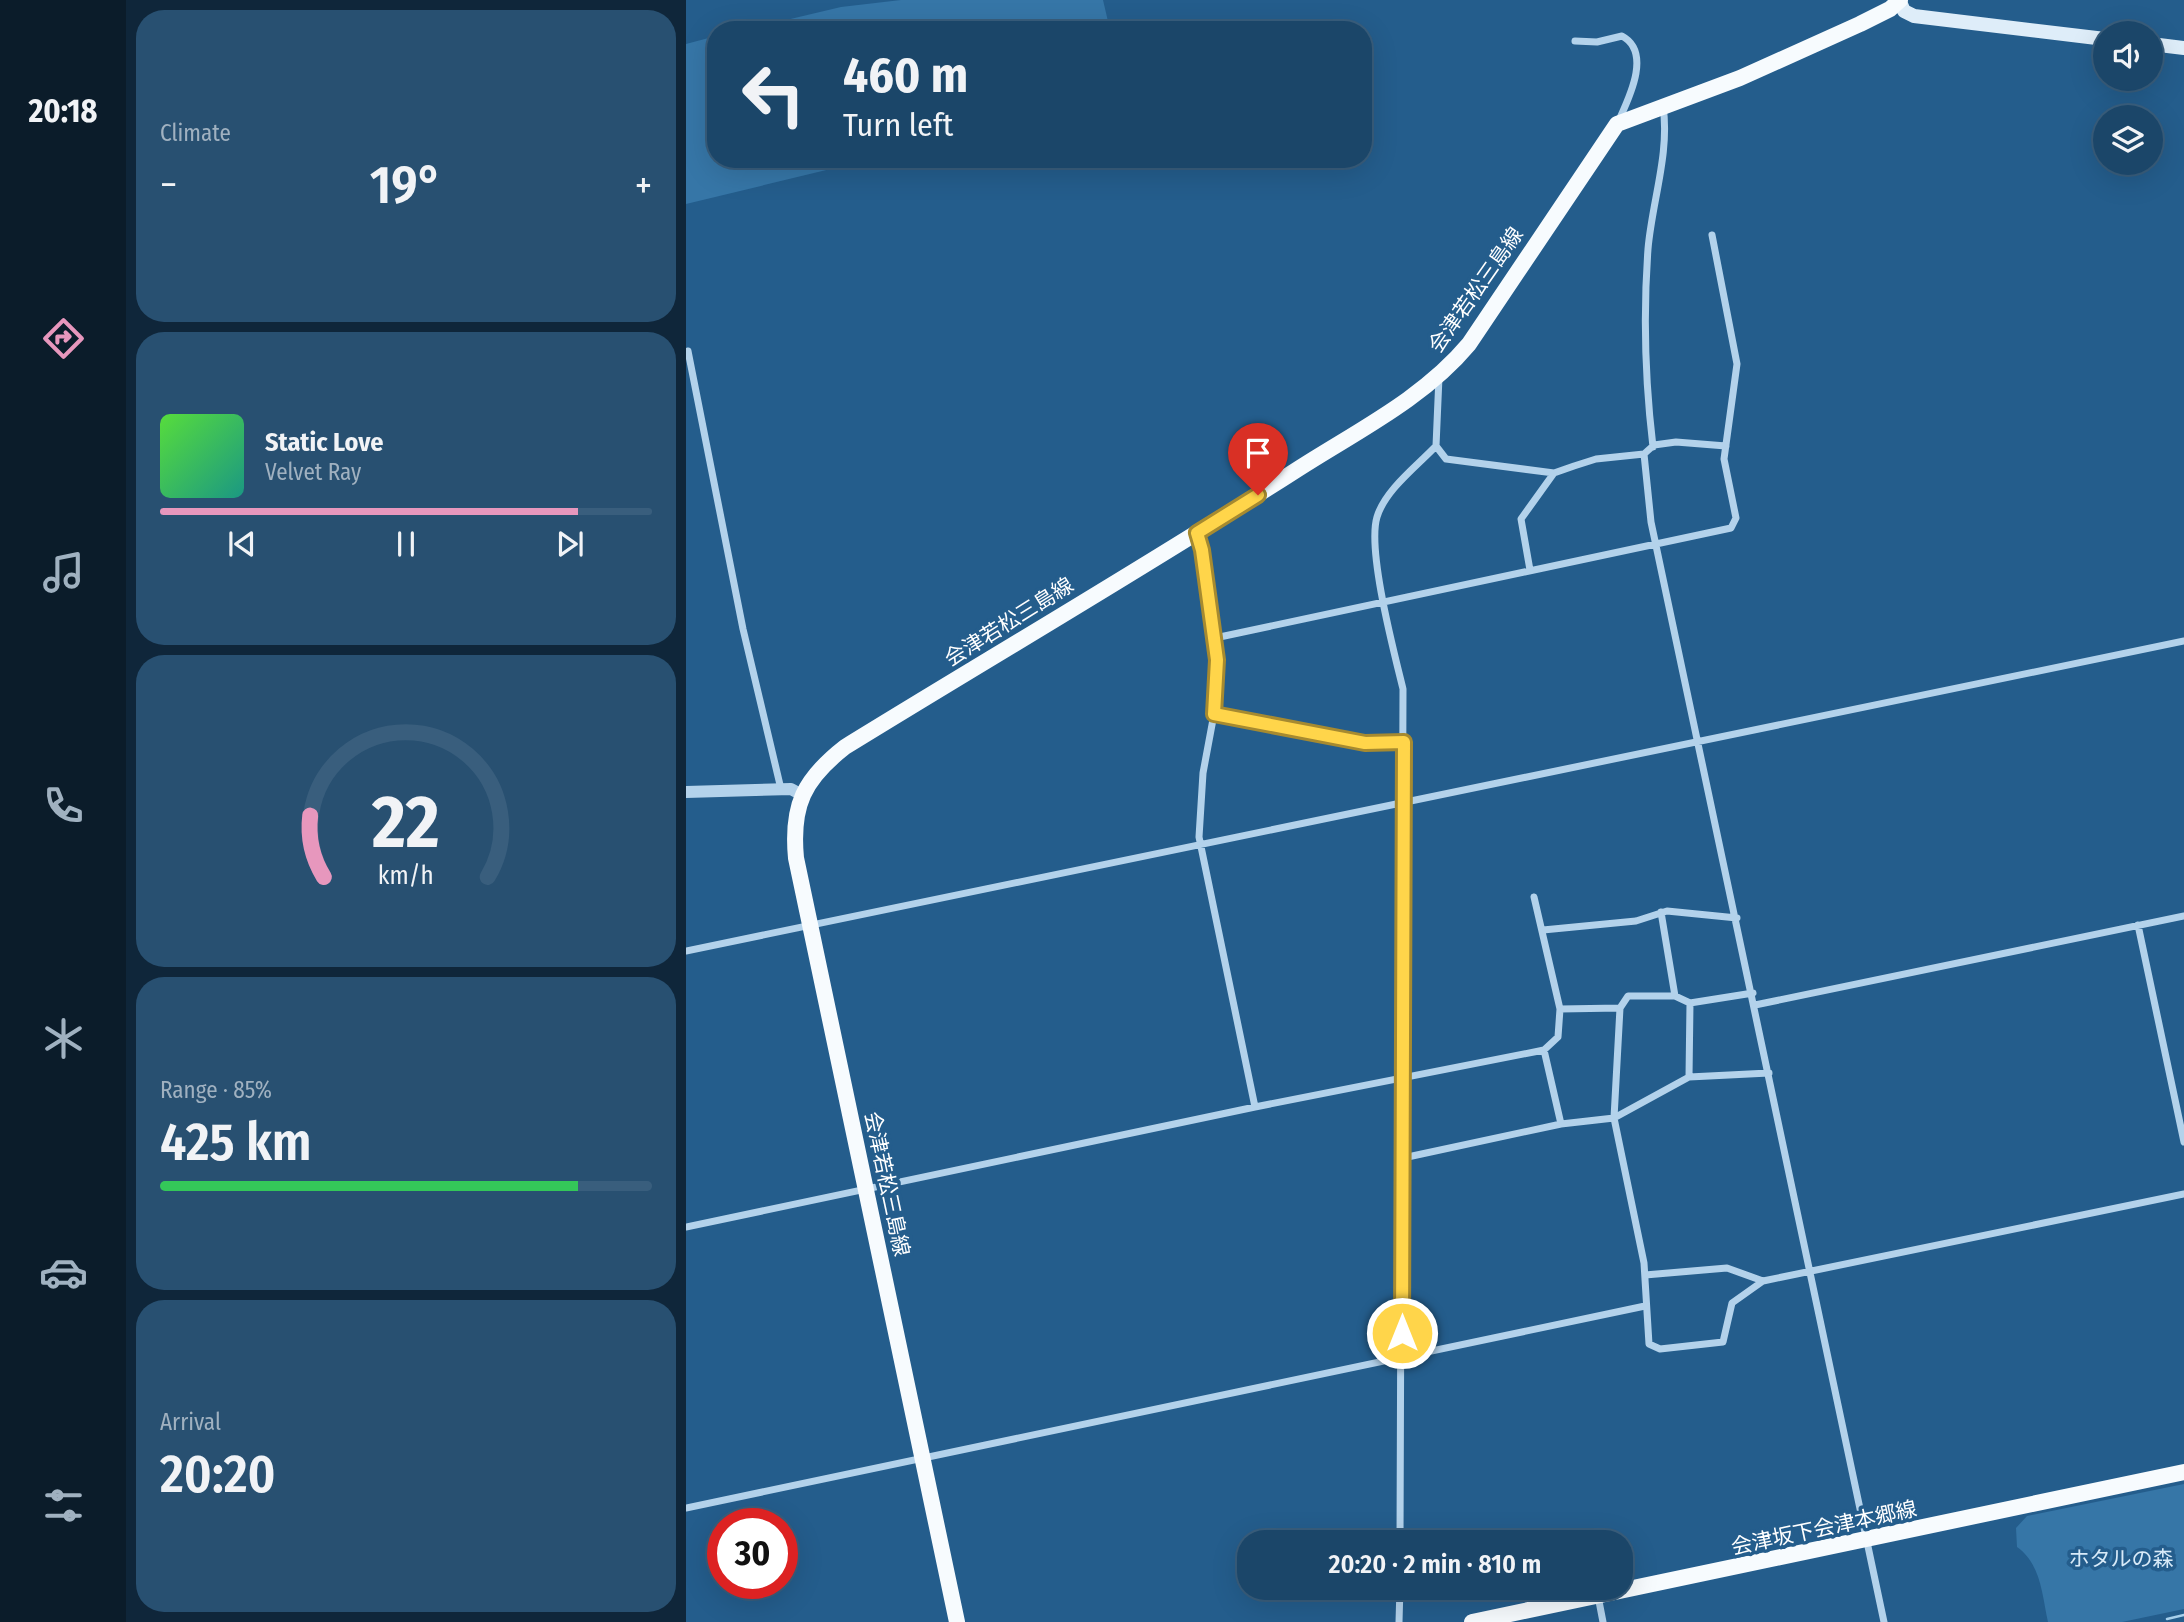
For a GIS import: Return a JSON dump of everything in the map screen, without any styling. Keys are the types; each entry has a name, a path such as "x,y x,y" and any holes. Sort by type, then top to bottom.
{"main road":[{"path":"1617,124 1740,78 1860,24 1900,1 1904,10 1914,16 2093,37"},
{"path":"2163,45 2184,48"},
{"name":"会津若松三島線","path":"957,1622 794,841 794,824 802,794 823,765 845,747 1197,533 1400,405 1439,377 1469,344 1617,124"},
{"name":"会津坂下会津本郷線","path":"1633,1589 2184,1472"},
{"name":"会津坂下会津本郷線","path":"1472,1622 1501,1619 1581,1600"}],"street":[{"path":"1575,41 1597,42 1622,36 1631,44 1636,62 1636,80 1617,124"},
{"path":"1653,447 1644,377 1644,333 1648,247 1661,167 1663,105"},
{"path":"1215,638 1254,632 1383,601 1731,528 1736,518 1724,459 1737,364 1712,235"},
{"path":"688,351 743,629 781,789"},
{"path":"1439,377 1436,446 1446,459 1554,473 1596,459 1644,454 1653,447 1700,441 1726,446"},
{"path":"1400,1530 1403,689 1383,601 1376,552 1376,517 1398,485 1436,446"},
{"path":"1644,454 1647,500 1884,1622"},
{"path":"1530,570 1521,519 1554,473"},
{"path":"1197,533 1215,638 1214,714 1203,773 1200,845 1255,1107"},
{"path":"686,951 2184,641"},
{"path":"1214,714 1365,743 1404,742"},
{"path":"686,792 781,789 795,790 802,794"},
{"path":"686,1227 1255,1107 1544,1050 1558,1037 1560,1009 1535,897"},
{"path":"1543,930 1636,921 1661,912 1737,918"},
{"path":"1661,912 1675,996"},
{"path":"1755,1005 2184,916"},
{"path":"2138,925 2184,1142"},
{"path":"1753,993 1690,1003 1675,996 1628,996 1620,1008 1614,1118 1645,1275 1645,1306 1651,1347 1660,1349 1723,1342 1732,1303 1762,1281 2184,1194"},
{"path":"1689,1077 1690,1003"},
{"path":"1560,1009 1620,1008"},
{"path":"1544,1050 1561,1124"},
{"path":"1403,1158 1561,1124 1614,1118 1689,1077 1769,1073"},
{"path":"1645,1275 1727,1268 1762,1281"},
{"path":"686,1508 1645,1306"},
{"path":"1399,1622 1400,1600"},
{"path":"1599,1600 1603,1622"}],"green space":[{"path":"901,0 1103,0 1108,21 782,21 841,7"},
{"path":"707,38 707,168 835,168 686,204 686,44"},
{"name":"ホタルの森","path":"2184,1484 2184,1609 2122,1622 2048,1622 2036,1571 2017,1547 2016,1528 2027,1516"}],"waterway":[{"path":"2167,1619 2184,1615"}],"route":[{"path":"1258,495 1197,533 1215,638 1217,660 1214,714 1365,743 1404,742 1402,1333"}]}
